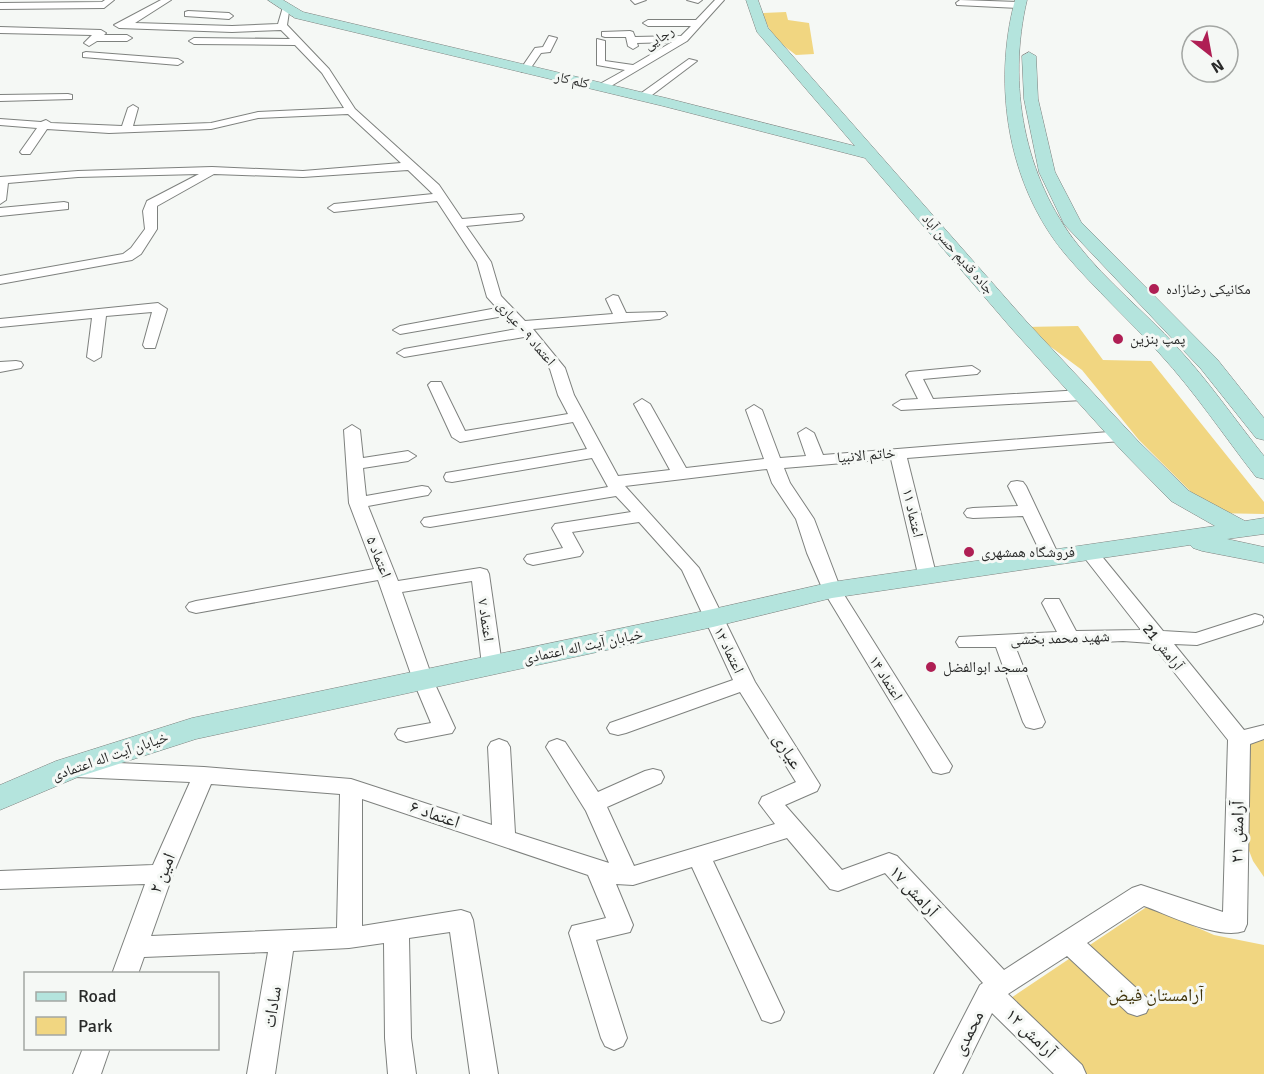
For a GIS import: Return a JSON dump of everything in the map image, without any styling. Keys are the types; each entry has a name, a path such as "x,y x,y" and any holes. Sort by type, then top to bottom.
{"street":[{"path":"51,0 42,5 34,14 84,15"},
{"path":"0,6 104,5 110,0"},
{"path":"106,29 145,13 167,0"},
{"path":"635,1 642,0"},
{"path":"692,0 698,0"},
{"name":"رجایی","path":"602,87 684,39 700,19 720,0"},
{"name":"جاده قدیم حسن آباد","path":"752,0 762,29 1120,436 1180,496 1256,530"},
{"path":"960,3 1026,2"},
{"path":"1026,2 1031,99 1047,172 1073,224 1209,364 1264,433"},
{"path":"1026,2 1012,67 1013,103 1017,132 1040,204 1072,250 1170,352 1264,472"},
{"path":"0,30 283,27 281,3"},
{"name":"کلم کار","path":"281,3 299,15 525,70 644,96 873,155"},
{"path":"145,13 168,14"},
{"path":"676,16 680,13 700,19"},
{"path":"188,14 230,16"},
{"path":"196,29 211,15"},
{"path":"648,23 700,19"},
{"path":"0,44 26,22"},
{"name":"اعتماد ۹ - عیاری","path":"283,27 326,71 351,111 413,166 440,197 484,262 494,297 557,368 577,417 617,486 690,568 713,618"},
{"path":"106,29 127,38"},
{"path":"194,41 200,40 209,29"},
{"path":"633,51 630,34 603,38 600,63 688,64 644,96"},
{"path":"525,70 538,50 547,50 552,38"},
{"path":"631,40 684,39"},
{"path":"194,41 297,42"},
{"path":"168,71 193,47 194,41"},
{"path":"86,55 178,62"},
{"path":"0,98 68,97"},
{"path":"127,129 133,108"},
{"path":"0,122 127,129 211,126 258,115 351,111"},
{"path":"26,178 27,155 46,123"},
{"path":"0,200 2,180 26,178 212,170 287,174 413,166"},
{"path":"0,280 121,260 131,255 151,229 149,211 151,204 196,181 212,170"},
{"path":"71,190 78,174"},
{"path":"334,208 440,197"},
{"path":"0,212 64,206"},
{"path":"458,223 518,218"},
{"path":"614,298 621,317"},
{"path":"0,323 160,308 150,345"},
{"path":"400,330 506,311"},
{"path":"94,357 100,312"},
{"path":"404,353 524,329 621,317 660,315"},
{"path":"0,367 16,365"},
{"path":"928,404 914,375 972,371"},
{"path":"436,385 460,437 577,417"},
{"path":"901,405 1082,395"},
{"path":"642,404 680,473"},
{"name":"اعتماد ۱۴","path":"754,410 781,483 805,519 816,553 832,590 941,766"},
{"name":"اعتماد ۵","path":"352,430 358,502 423,680 444,728 406,734"},
{"path":"806,433 816,459"},
{"name":"خاتم الانبیا","path":"430,522 680,473 816,459 1120,436"},
{"path":"452,477 596,452"},
{"name":"اعتماد ۱۱","path":"898,453 927,574"},
{"path":"355,465 408,456"},
{"path":"1017,486 1051,558"},
{"path":"358,502 422,491"},
{"path":"1178,540 1180,496"},
{"path":"973,513 1028,511"},
{"path":"533,559 574,552 561,528 642,516"},
{"path":"1178,540 1256,530 1264,553"},
{"path":"1178,540 1264,553"},
{"name":"خیابان آیت اله اعتمادی","path":"0,798 67,769 192,729 713,618 832,590 927,574 1178,540"},
{"name":"آرامش 21","path":"1089,552 1154,636 1239,739"},
{"name":"اعتماد ۷","path":"388,580 480,574 492,665"},
{"path":"196,607 388,580"},
{"path":"1052,603 1070,638"},
{"name":"اعتماد ۱۲","path":"713,618 746,683"},
{"name":"شهید محمد بخشی","path":"966,642 1154,636 1197,639 1255,620"},
{"path":"1003,640 1034,722"},
{"path":"618,728 746,683"},
{"name":"عیاری","path":"746,683 808,785 770,802 792,828"},
{"path":"1239,739 1264,732"},
{"name":"آرامش ۲۱","path":"1069,942 1141,895 1209,919 1234,924 1239,739"},
{"path":"499,747 504,838"},
{"path":"557,747 595,803 617,849 626,876"},
{"name":"اعتماد ۶","path":"67,769 204,775 351,787 616,876 633,876 792,828"},
{"name":"امین ۲","path":"126,972 161,874 204,775"},
{"path":"595,803 653,777"},
{"path":"349,938 351,787"},
{"name":"آرامش ۱۷","path":"792,828 838,882 889,862 995,989"},
{"path":"699,856 771,1012"},
{"path":"597,869 621,925 581,933 614,1038"},
{"path":"1,881 161,874"},
{"path":"135,947 349,938 461,920 484,1074"},
{"path":"396,931 398,1038 402,1074"},
{"name":"سادات","path":"261,1074 282,940"},
{"path":"995,989 1069,942 1137,1005"},
{"name":"محمدی","path":"948,1074 995,989"},
{"name":"آرامش ۱۲","path":"995,989 1072,1074"},
{"path":"87,1074 96,1050"}],"green space":[{"path":"786,12 788,20 809,23 814,54 796,55 771,32 763,13"},
{"path":"1078,326 1103,360 1151,361 1264,502 1264,514 1212,513 1139,440 1082,370 1024,327"},
{"path":"1264,738 1264,877 1253,861 1243,835 1245,743"},
{"name":"آرامستان فیض","path":"1148,906 1214,935 1264,945 1264,1074 1079,1074 1005,1002"}],"place":[{"name":"مکانیکی رضازاده","path":"1154,289"},
{"name":"پمپ بنزین","path":"1118,339"},
{"name":"فروشگاه همشهری","path":"969,552"},
{"name":"مسجد ابوالفضل","path":"931,667"}]}
